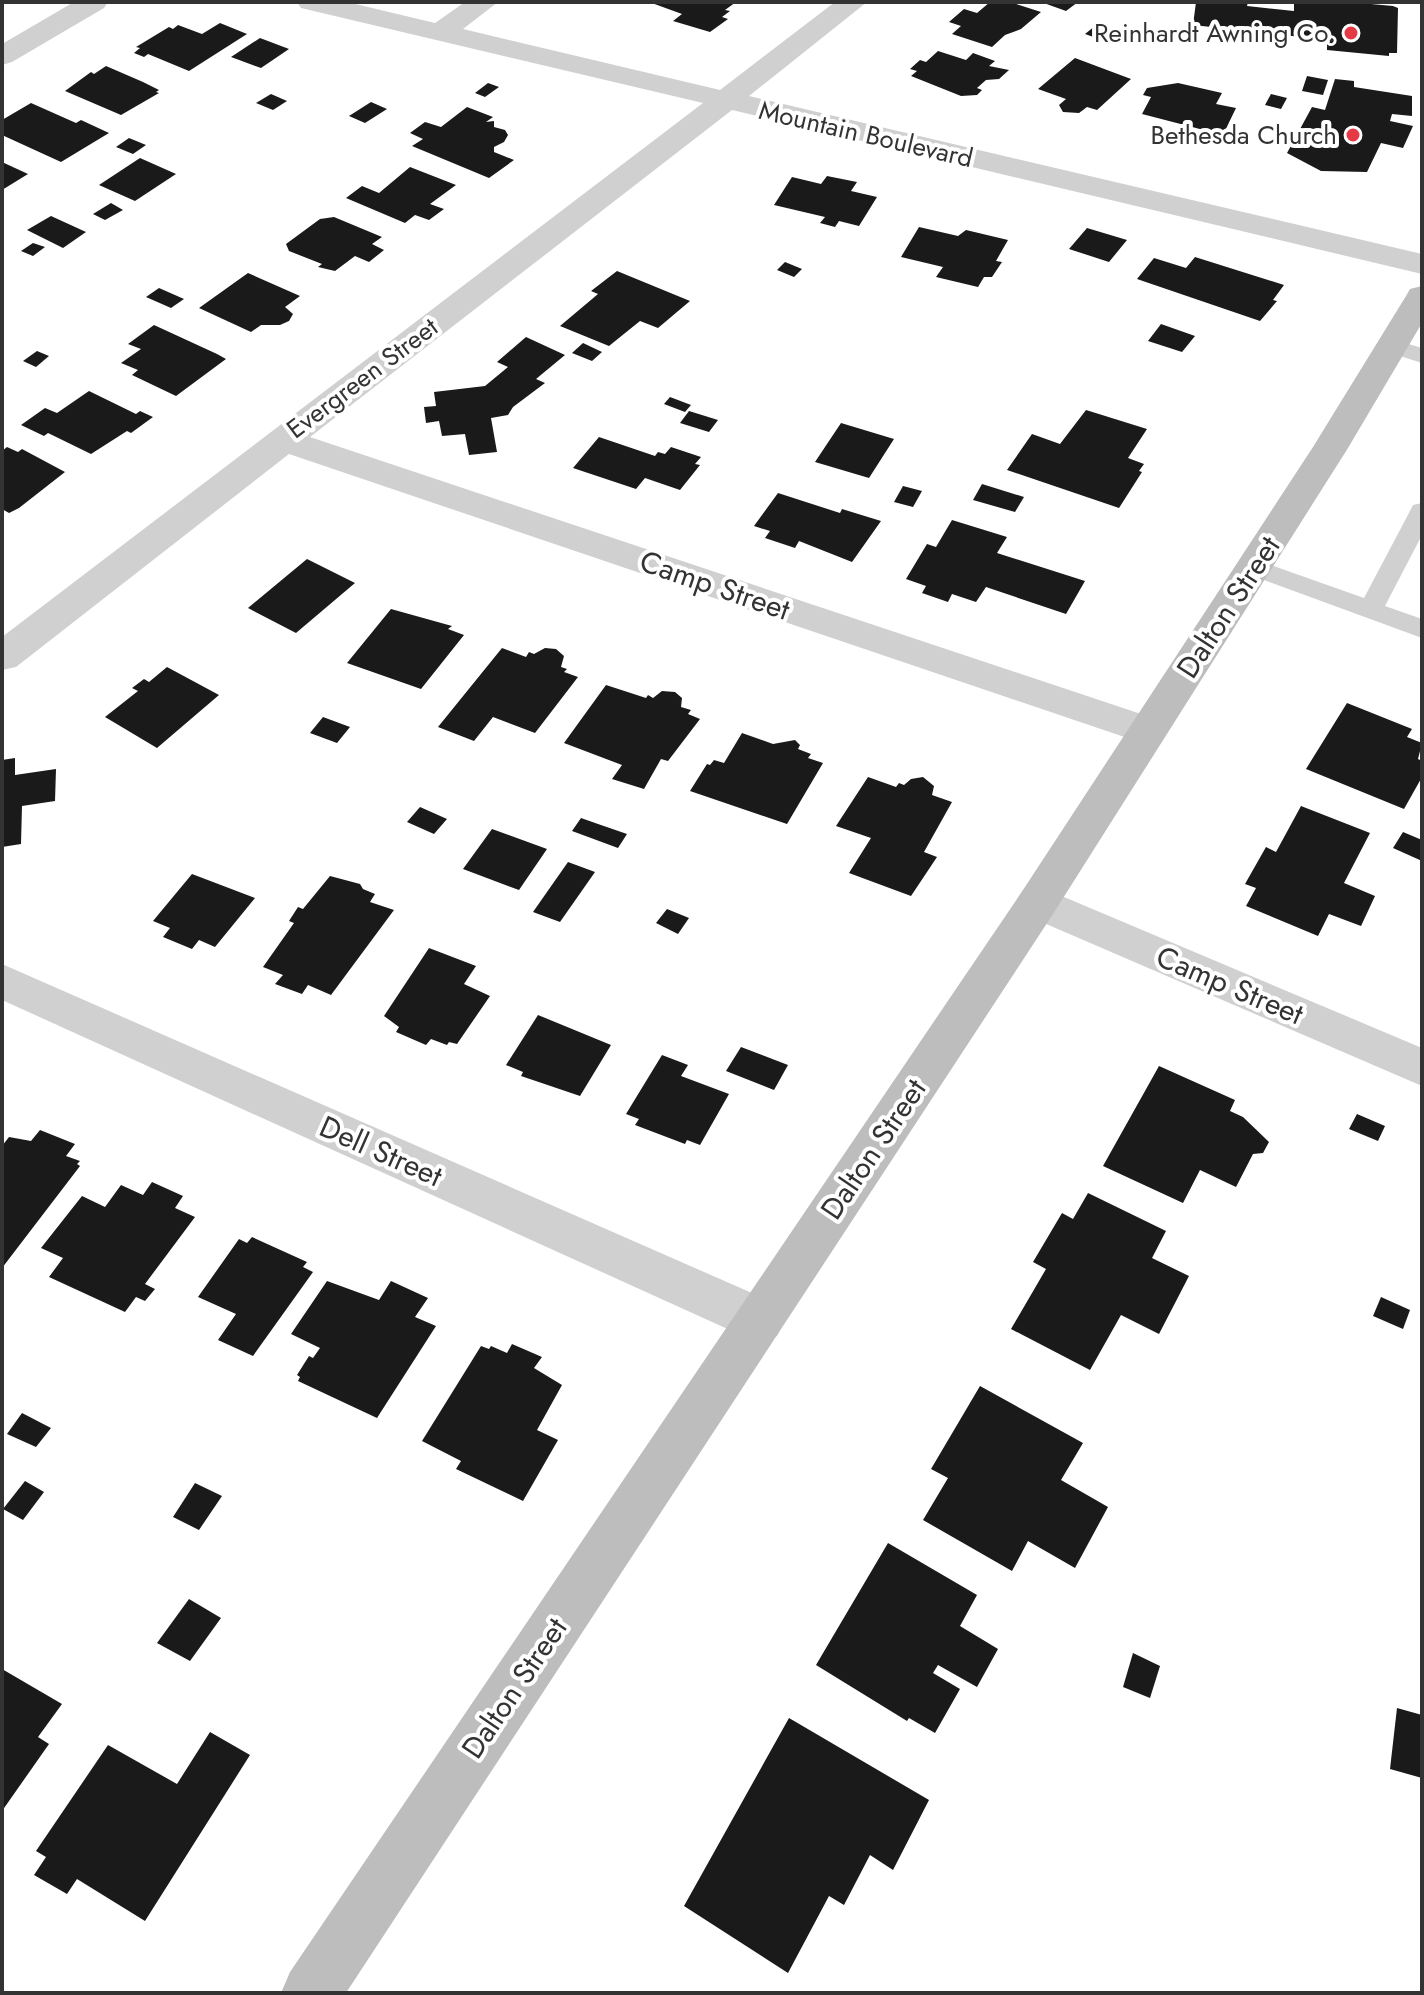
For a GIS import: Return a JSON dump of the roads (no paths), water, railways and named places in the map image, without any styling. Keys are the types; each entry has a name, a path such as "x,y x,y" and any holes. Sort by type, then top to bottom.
{"main road":[{"name":"Dalton Street","path":"311,1993 1038,902 1254,567 1407,351 1422,296"}],"street":[{"path":"2,56 94,2"},
{"name":"Mountain Boulevard","path":"311,2 1422,264"},
{"path":"440,32 484,2"},
{"name":"Evergreen Street","path":"2,657 853,2"},
{"name":"Camp Street","path":"282,440 1148,731"},
{"name":"Camp Street","path":"1038,902 1422,1068"},
{"name":"Dell Street","path":"2,981 760,1320"}],"lane":[{"path":"1370,610 1422,511"},
{"path":"1254,567 1422,629"}],"place":[{"name":"Reinhardt Awning Co.","path":"1351,33"},
{"name":"Bethesda Church","path":"1353,135"}]}
